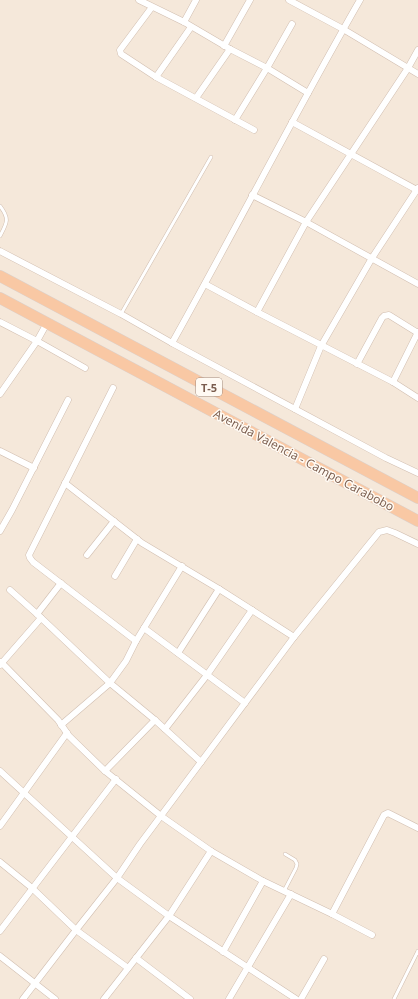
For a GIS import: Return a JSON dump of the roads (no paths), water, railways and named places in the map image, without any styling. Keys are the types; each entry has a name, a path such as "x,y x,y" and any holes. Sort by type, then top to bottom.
{"highway":[{"name":"Avenida Valencia - Campo Carabobo","path":"0,276 418,498"},
{"name":"Avenida Valencia - Campo Carabobo","path":"0,298 418,520"}],"street":[{"path":"184,22 196,0"},
{"path":"196,98 227,47 250,0"},
{"path":"290,0 343,29 418,74"},
{"path":"172,343 360,0"},
{"path":"142,1 184,22 267,68 308,93"},
{"path":"152,7 120,50 121,54 156,77 254,130"},
{"path":"235,120 292,24"},
{"path":"156,77 191,27"},
{"path":"257,312 306,222 408,68 418,50"},
{"path":"292,122 417,189 372,258 321,346 295,409"},
{"path":"252,196 306,222 418,284"},
{"path":"0,251 386,458 418,473"},
{"path":"205,284 321,346 393,382 418,398"},
{"path":"357,364 382,318 389,315 418,333 393,382"},
{"path":"0,322 85,368"},
{"path":"0,394 37,341 47,323"},
{"path":"113,388 29,555 33,562 136,641"},
{"path":"0,531 3,520 34,468 68,400"},
{"path":"0,451 34,468"},
{"path":"64,483 142,543 220,589 294,637"},
{"path":"87,555 114,521"},
{"path":"23,999 117,878 161,816 294,637 379,532 387,530 418,544"},
{"path":"115,576 137,539"},
{"path":"61,725 110,683 126,661 136,641 182,566"},
{"path":"61,583 39,616 1,663 58,720 69,736 116,780 161,816 211,852 263,881 372,935"},
{"path":"178,653 220,589"},
{"path":"10,590 110,683 155,720 201,762"},
{"path":"165,729 207,675 252,610"},
{"path":"144,628 245,704"},
{"path":"105,770 155,720"},
{"path":"0,826 67,733"},
{"path":"0,771 117,878 169,916 296,999"},
{"path":"0,931 116,780"},
{"path":"332,914 384,815 388,813 418,828"},
{"path":"104,999 169,916 211,852"},
{"path":"0,862 32,888 76,930 128,968"},
{"path":"223,952 263,881"},
{"path":"229,999 291,894"},
{"path":"0,956 55,999"},
{"path":"136,958 188,998"},
{"path":"301,999 324,959"}],"lane":[{"path":"120,314 211,157"},
{"path":"0,206 6,214 7,222 0,236"},
{"path":"284,891 297,864 295,860 286,854"},
{"path":"394,999 418,951"}]}
